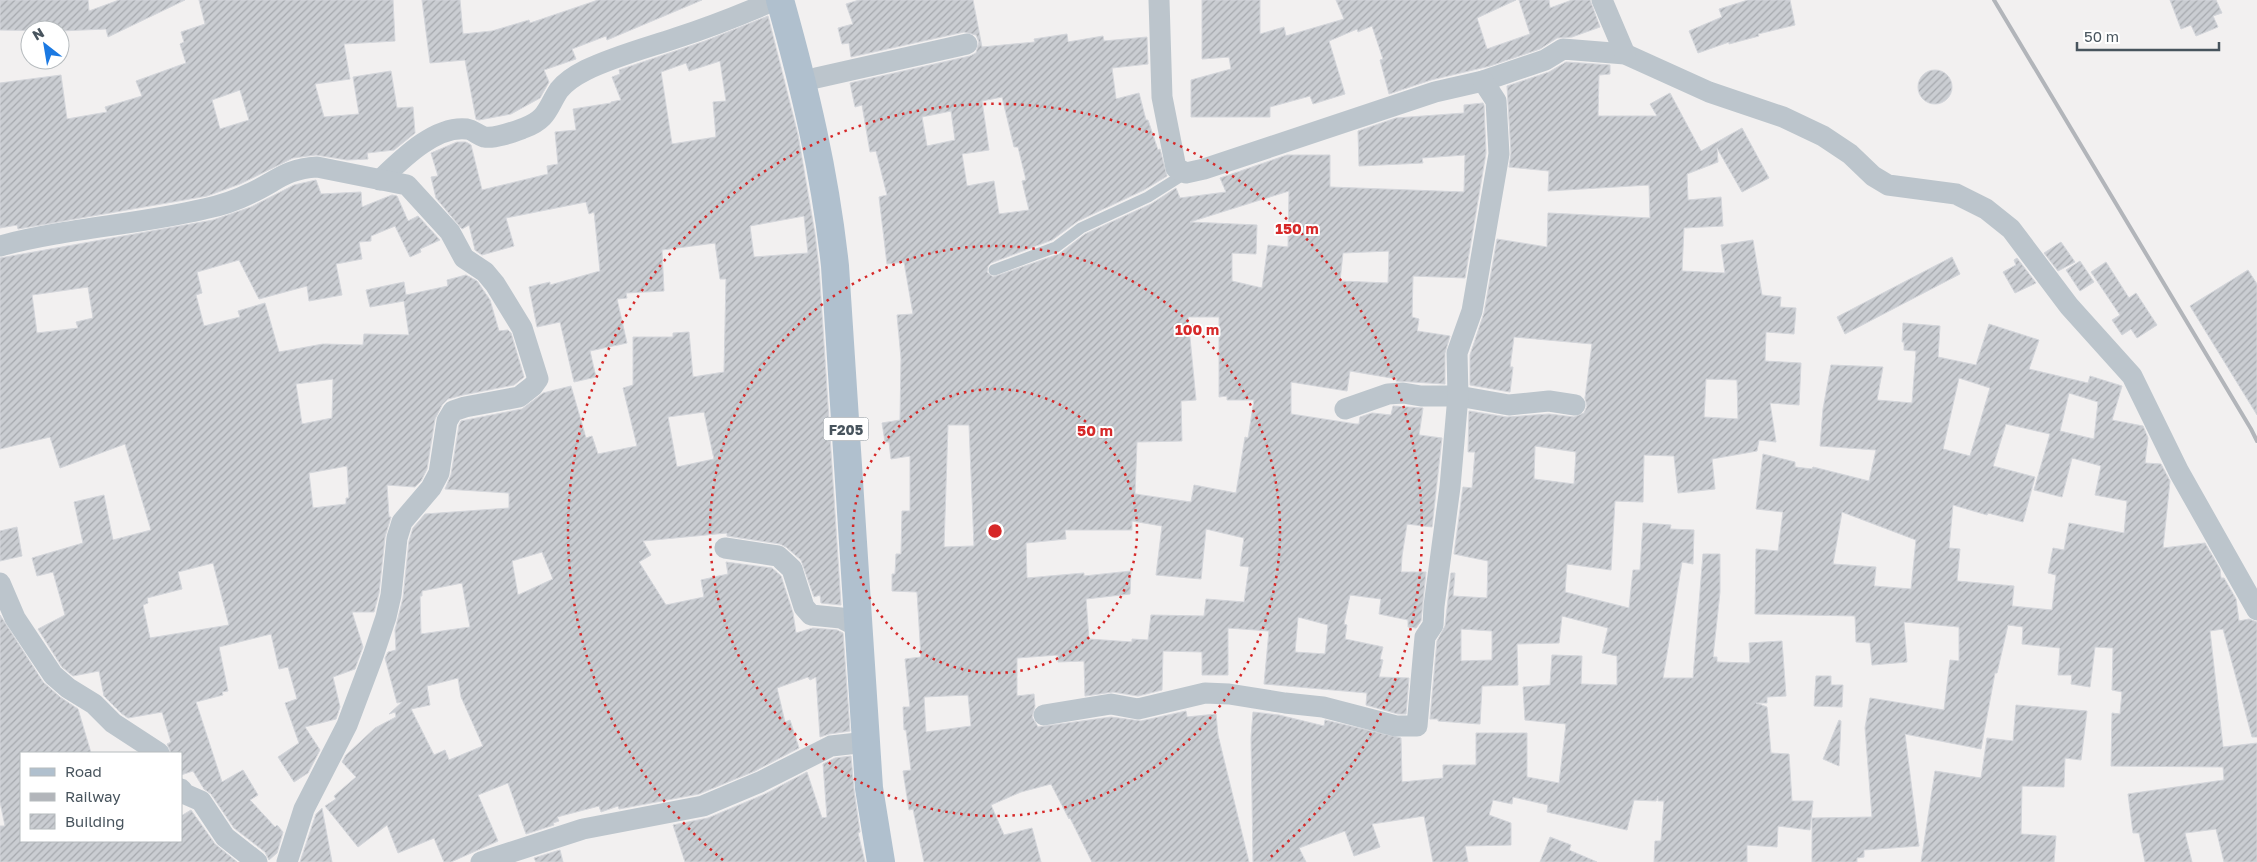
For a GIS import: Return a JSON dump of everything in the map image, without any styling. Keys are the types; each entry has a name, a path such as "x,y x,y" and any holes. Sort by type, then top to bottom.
{"main road":[{"name":"F205","path":"780,0 806,94 828,204 835,266 862,707 867,742 869,788 881,862"},
{"name":"F205","path":"796,0 816,78 843,207 854,292 878,744 886,812 895,862"}],"street":[{"path":"380,180 404,158 432,137 467,129 480,136 490,137 525,128 540,120 550,108 559,90 568,80 587,70 624,54 676,38 775,0"},
{"path":"1159,0 1162,97 1176,168 1186,173 1204,169 1436,92 1483,81 1545,60 1563,48 1625,54 1709,92 1783,117 1823,136 1850,154 1873,176 1888,185 1956,194 1986,209 2011,229 2069,306 2132,376 2179,472 2257,610"},
{"path":"1602,0 1625,54"},
{"path":"816,78 967,44"},
{"path":"1044,715 1111,704 1138,709 1205,693 1229,694 1285,704 1323,707 1396,726 1417,726 1425,637 1433,625 1450,487 1458,396 1457,353 1472,310 1498,154 1496,101 1483,81"},
{"path":"0,246 73,230 122,225 205,209 251,193 286,173 303,168 317,167 407,185 450,232 464,258 485,272 495,284 522,328 538,379 533,386 519,396 453,411 447,421 439,473 431,488 402,522 397,538 386,617 373,656 347,725 304,809 287,862"},
{"path":"1345,409 1388,394 1404,393 1421,396 1458,396 1509,405 1549,401 1575,405"},
{"path":"725,548 778,556 792,569 804,606 811,615 841,618 857,626"},
{"path":"0,583 15,618 53,675 68,688 94,704 113,723 157,752"},
{"path":"481,862 583,829 703,806 760,782 831,746 867,742"},
{"path":"182,790 185,794 201,801 224,836 257,862"}],"lane":[{"path":"994,270 1056,247 1081,228 1148,197 1186,173"}],"building":[{"path":"0,0 88,0 89,11 119,0 185,0 108,37 106,29 70,31 70,20 20,20 20,30 0,30"},
{"path":"199,0 393,0 395,41 344,44 350,79 315,84 324,117 359,114 353,77 391,71 397,108 413,107 415,133 394,150 367,153 368,159 347,160 316,155 293,158 240,184 207,196 18,229 17,225 0,228 0,83 61,75 67,119 107,112 105,107 142,96 136,81 186,63 180,44 184,42 181,32 205,24","holes":["240,90 249,120 220,129 212,100"]},
{"path":"422,0 460,0 463,34 492,31 529,20 530,23 598,0 702,0 607,40 606,36 572,49 576,59 544,70 549,82 540,98 511,114 479,120 476,119 465,60 430,63"},
{"path":"859,0 973,0 982,47 1035,42 1034,39 1067,34 1068,42 1103,36 1104,41 1147,37 1148,64 1112,68 1116,99 1139,93 1146,120 1148,120 1158,150 1160,149 1167,176 1144,190 1078,221 1052,240 991,263 988,266 987,272 993,277 1059,254 1085,234 1151,204 1176,188 1180,198 1226,192 1220,178 1287,155 1330,155 1330,187 1464,192 1465,155 1422,158 1423,163 1359,166 1358,131 1396,118 1464,113 1464,105 1483,103 1484,105 1486,153 1465,278 1413,276 1412,317 1419,319 1417,331 1450,336 1445,353 1445,384 1396,381 1397,379 1350,371 1347,391 1291,382 1291,414 1359,424 1360,417 1372,413 1391,415 1393,406 1423,408 1419,435 1442,438 1432,527 1407,524 1402,556 1401,572 1426,572 1421,621 1416,628 1408,627 1408,620 1379,614 1381,599 1350,595 1344,624 1347,625 1345,639 1383,647 1380,659 1383,660 1379,677 1409,678 1406,714 1398,714 1366,705 1367,693 1264,684 1269,631 1228,628 1228,675 1202,675 1202,652 1163,651 1162,690 1138,696 1113,692 1085,696 1084,661 1058,662 1058,655 1017,658 1017,696 1034,694 1035,706 1032,717 1038,727 1111,717 1141,721 1186,711 1187,717 1216,714 1218,735 1249,862 1092,862 1051,784 1021,792 991,805 1004,835 1032,828 1041,862 924,862 913,809 909,810 903,771 911,770 906,730 904,730 903,707 910,707 905,659 921,657 917,592 892,591 892,574 895,574 896,554 901,554 902,511 910,511 910,456 891,459 889,442 885,442 882,423 900,420 901,358 897,315 913,314 904,262 887,264 879,197 887,195 876,151 870,152 862,105 855,107 850,83 970,56 976,53 979,42 976,35 964,32 851,57 849,43 842,44 838,28 853,24 846,4","holes":["1002,97 1014,147 1018,147 1026,180 1022,181 1029,210 999,214 994,181 967,186 962,154 989,150 982,101","951,111 955,140 927,146 922,117","1289,191 1288,247 1268,245 1262,288 1232,281 1232,253 1256,254 1257,225 1190,222","1389,251 1388,283 1340,281 1343,253","1188,317 1219,317 1219,397 1227,396 1227,400 1254,400 1248,438 1245,437 1236,493 1194,485 1191,502 1135,494 1137,442 1182,441 1181,401 1196,400","948,425 969,425 974,546 944,547","1132,521 1162,526 1156,575 1201,579 1206,529 1244,538 1240,566 1249,567 1244,602 1206,599 1204,616 1151,615 1148,640 1132,639 1132,642 1089,639 1086,599 1130,594 1131,571 1084,576 1084,573 1027,578 1026,543 1066,539 1065,530 1132,530","1298,617 1328,625 1325,654 1295,652","968,695 971,726 926,732 924,697"]},
{"path":"1202,0 1260,0 1260,34 1284,27 1286,36 1344,19 1336,0 1516,0 1477,18 1487,49 1530,34 1519,0 1549,0 1550,8 1572,0 1590,0 1600,27 1572,37 1557,38 1540,49 1490,66 1431,80 1389,94 1380,60 1383,59 1372,26 1358,32 1357,29 1329,41 1345,94 1313,104 1310,96 1270,107 1270,117 1191,117 1191,80 1231,69 1229,57 1202,59"},
{"path":"1748,0 1790,0 1795,25 1758,34 1759,36 1729,44 1729,42 1698,53 1689,31 1722,17 1719,9"},
{"path":"2170,0 2216,0 2222,13 2213,16 2218,27 2196,36 2191,25 2181,29"},
{"path":"768,16 798,135 819,267 841,605 821,603 820,595 814,597 801,560 780,544 727,536 727,533 643,541 651,555 639,562 666,605 704,597 701,580 728,574 726,562 772,568 781,576 793,613 796,633 813,628 837,630 843,633 850,731 820,737 816,677 810,680 808,677 777,688 785,722 790,720 799,748 755,771 699,794 619,809 618,806 601,812 599,806 557,817 559,821 553,823 554,825 526,834 508,783 478,795 498,841 451,862 444,862 434,838 398,853 387,825 358,847 325,806 336,799 334,796 356,777 342,762 346,755 375,728 396,717 395,712 389,714 402,702 397,703 385,658 388,652 396,650 395,630 403,598 409,541 413,528 425,514 509,508 509,493 445,489 451,475 461,421 522,409 543,393 571,386 586,438 592,436 598,454 637,446 623,388 633,385 633,337 673,337 673,333 689,332 693,377 724,372 726,279 720,279 715,243 662,250 664,291 626,293 627,298 617,299 627,343 590,351 596,377 574,382 560,322 537,327 529,287 550,282 550,285 600,271 594,212 589,214 586,202 506,218 514,246 482,255 475,250 469,225 462,229 436,198 431,177 438,176 431,153 457,142 466,142 471,145 482,190 548,174 547,166 558,164 555,132 576,130 573,109 621,100 612,77 620,74 619,70 705,41","holes":["720,61 726,101 713,102 716,137 672,144 661,72 686,63 689,71","804,216 808,253 754,257 750,226","704,412 714,459 677,467 668,417","542,552 553,579 518,595 512,561","462,583 470,627 421,634 420,596 422,596 422,591","458,678 461,697 483,746 449,760 445,750 434,755 411,709 430,705 427,686"]},
{"path":"1566,62 1610,65 1610,74 1599,75 1598,116 1657,116 1650,104 1670,93 1701,151 1742,128 1769,178 1742,192 1717,148 1718,162 1687,174 1688,200 1721,197 1723,226 1684,228 1682,271 1725,273 1721,245 1753,240 1762,295 1781,297 1780,307 1796,308 1794,334 1766,332 1765,361 1801,363 1799,405 1770,403 1776,442 1759,440 1757,451 1712,459 1715,489 1678,493 1674,456 1644,455 1643,502 1615,501 1611,570 1567,564 1565,592 1629,608 1633,570 1640,570 1643,523 1671,525 1670,529 1694,530 1693,564 1682,562 1663,678 1693,678 1703,554 1720,554 1720,592 1713,657 1717,657 1717,662 1750,663 1749,643 1782,641 1786,696 1767,697 1767,703 1756,703 1767,707 1771,753 1789,754 1792,801 1813,801 1810,830 1778,826 1777,847 1747,845 1747,862 1654,862 1655,841 1661,841 1664,801 1658,801 1658,796 1656,801 1634,800 1627,830 1547,812 1548,805 1513,797 1512,804 1493,800 1489,815 1511,823 1511,845 1465,846 1468,862 1433,862 1424,816 1372,824 1380,847 1354,856 1345,831 1299,848 1306,862 1253,862 1251,738 1253,712 1279,715 1324,726 1325,720 1401,738 1402,782 1443,778 1443,765 1476,765 1476,733 1527,733 1527,777 1559,783 1566,724 1525,720 1523,687 1550,685 1552,655 1582,656 1581,684 1617,685 1617,656 1602,653 1608,628 1562,616 1559,643 1517,644 1518,685 1482,686 1480,724 1430,719 1437,641 1445,626 1451,573 1455,573 1453,596 1487,598 1488,561 1454,554 1463,487 1472,488 1475,452 1468,452 1469,411 1507,417 1549,414 1574,417 1584,413 1587,406 1585,398 1592,344 1514,337 1510,367 1513,367 1510,392 1470,385 1470,355 1484,313 1497,239 1547,247 1548,213 1650,218 1649,185 1548,191 1549,171 1509,167 1511,153 1507,86 1549,72","holes":["1706,379 1737,380 1738,419 1704,417","1535,446 1576,452 1574,484 1534,479","1461,629 1492,631 1492,660 1461,661"]},
{"path":"1935,70 1942,71 1947,75 1951,80 1951,94 1947,99 1942,103 1935,104 1928,103 1923,99 1919,94 1918,87 1919,80 1923,75 1928,71"},
{"path":"316,180 321,194 361,192 362,207 392,195 397,196 408,221 418,216 440,240 420,249 421,252 410,257 395,226 371,236 371,241 359,242 362,259 336,264 342,295 309,301 307,286 259,299 239,260 197,272 202,293 196,295 204,326 240,317 238,311 265,303 279,352 323,344 363,345 364,334 409,335 404,301 370,307 366,290 404,282 406,295 448,286 447,280 466,275 477,281 490,300 499,331 508,330 511,333 524,377 514,385 448,399 442,405 435,419 427,469 421,481 415,487 387,485 389,517 391,517 385,537 379,593 374,612 352,612 363,647 355,669 333,677 340,707 336,719 305,727 320,750 308,773 294,782 278,757 299,743 285,703 297,699 288,667 279,669 271,634 219,647 228,691 222,692 223,695 196,702 222,782 243,770 258,795 250,800 275,827 277,825 283,832 277,853 269,860 265,852 234,828 211,794 204,789 193,771 182,775 182,752 171,752 167,744 171,742 162,712 128,718 104,696 99,671 73,676 62,667 38,629 65,615 53,572 37,576 32,558 83,543 74,502 104,495 113,540 151,530 125,444 60,468 50,437 0,449 0,258 213,220 251,207 294,185","holes":["88,287 93,318 76,322 78,328 37,333 32,295","333,379 332,418 302,424 296,384","347,466 349,498 346,498 346,504 313,508 309,473","213,563 229,625 150,638 143,605 148,603 147,598 182,589 178,572"]},
{"path":"2061,242 2075,262 2058,271 2044,253"},
{"path":"1952,257 1960,274 1845,334 1837,317"},
{"path":"2017,258 2036,283 2015,293 2003,272 2016,265 2014,260"},
{"path":"2080,261 2094,282 2080,291 2066,270"},
{"path":"2106,262 2129,298 2136,293 2157,325 2137,338 2131,329 2122,335 2112,320 2120,315 2091,272"},
{"path":"2248,270 2257,284 2257,415 2190,306"},
{"path":"1903,323 1940,326 1938,357 1976,365 1989,324 2039,340 2029,369 2088,383 2090,376 2122,386 2112,420 2143,426 2148,438 2145,463 2161,464 2170,481 2163,548 2205,543 2220,569 2221,578 2224,578 2236,599 2239,621 2249,619 2257,622 2257,737 2252,737 2223,629 2210,631 2223,747 2257,743 2257,862 2224,862 2216,829 2185,833 2192,862 2145,862 2139,833 2133,833 2128,794 2224,780 2223,767 2111,766 2112,713 2120,714 2122,692 2112,690 2113,648 2095,647 2090,687 2071,684 2072,675 2058,675 2060,648 2022,644 2023,627 2008,625 1997,673 1995,673 1981,749 1905,734 1919,846 1864,850 1864,857 1857,858 1857,862 1812,862 1812,818 1872,817 1865,728 1870,698 1944,710 1950,660 1959,661 1959,627 1904,622 1907,662 1872,665 1870,643 1856,642 1855,616 1755,614 1756,549 1778,551 1783,512 1756,509 1763,454 1795,462 1795,467 1812,469 1813,467 1869,481 1876,450 1820,446 1823,409 1831,365 1883,367 1877,400 1912,403 1916,351 1904,350 1904,342 1902,342","holes":["1959,378 1990,388 1970,456 1943,449","2069,393 2098,402 2094,439 2060,431","2006,424 2050,434 2034,490 2062,497 2072,458 2101,466 2095,495 2127,501 2124,533 2069,523 2064,550 2053,548 2048,573 2056,575 2052,610 2012,606 2014,586 1957,581 1960,549 1949,548 1953,505 1987,515 1988,513 2023,522 2035,477 1993,466","1842,512 1916,540 1911,589 1874,586 1876,567 1833,564"]},
{"path":"17,527 22,556 0,561 0,531"},
{"path":"0,615 43,682 78,709 91,752 20,752 20,842 182,842 182,815 191,810 215,844 237,862 0,862 0,826 5,826 0,802"},
{"path":"1816,676 1831,676 1831,685 1843,685 1842,707 1814,706"},
{"path":"2016,705 2087,711 2081,760 2065,758 2064,787 2022,786 2021,834 2056,836 2054,862 1921,862 1935,771 1981,778 1987,738 2013,741"},
{"path":"1839,720 1841,721 1839,766 1823,759"},
{"path":"851,756 860,832 858,833 865,862 685,862 673,825 708,818 765,794 807,772 822,818 827,817 823,764 835,758"},
{"path":"322,808 332,862 300,862 316,814"},
{"path":"1550,837 1571,845 1569,850 1597,862 1540,862"},
{"path":"560,850 563,862 536,862 534,858"}],"railway":[{"path":"1994,0 2257,441"}]}
